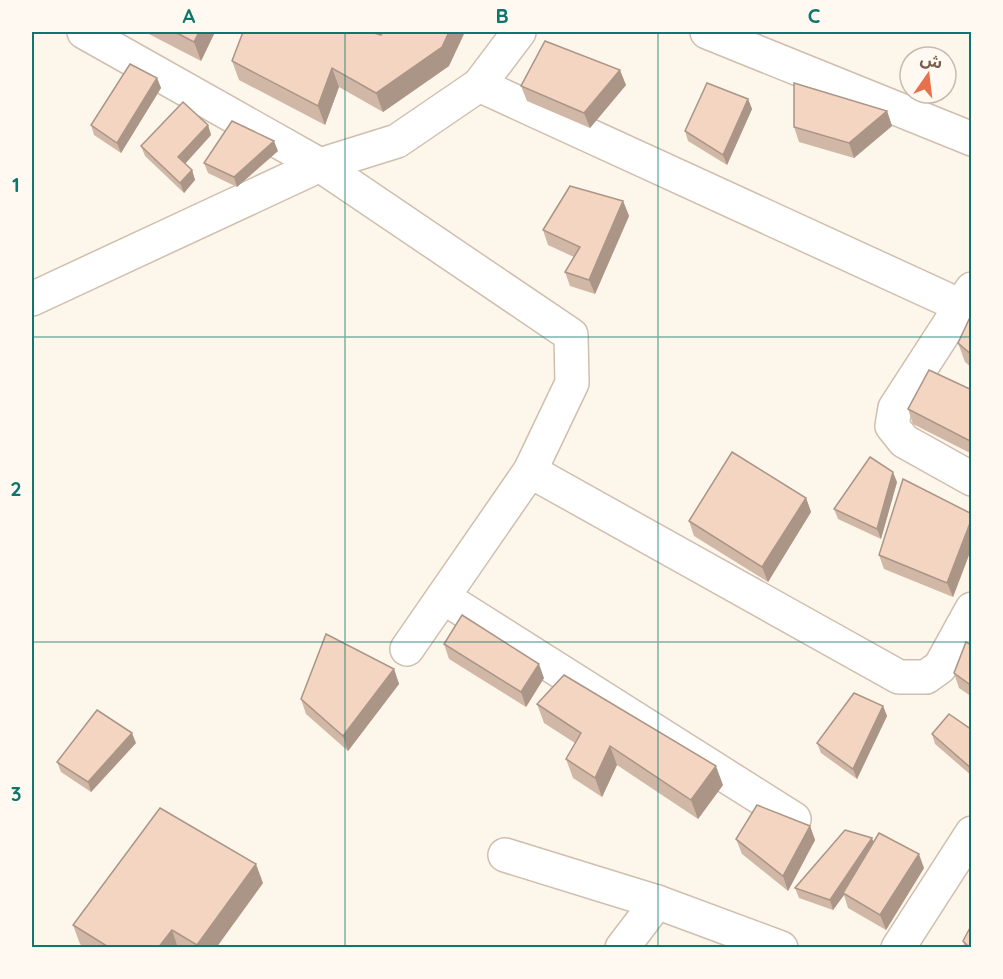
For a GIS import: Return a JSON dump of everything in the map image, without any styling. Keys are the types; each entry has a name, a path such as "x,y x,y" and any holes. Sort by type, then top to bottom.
{"street":[{"path":"84,32 320,165 572,336 572,383 530,471 407,648"},
{"path":"32,299 320,165 396,141 479,85 519,32"},
{"path":"707,32 972,139"},
{"path":"479,85 966,297 895,408 892,426 904,441 972,479"},
{"path":"530,471 900,677 926,677 940,667 972,609"},
{"path":"443,597 794,819"},
{"path":"898,948 972,833"},
{"path":"505,855 657,902 781,948"},
{"path":"622,948 657,902"}],"building":[{"path":"175,32 199,32 194,42"},
{"path":"243,32 371,32 381,35 383,32 449,32 442,47 376,93 332,68 318,106 232,61"},
{"path":"545,41 620,70 584,113 521,86"},
{"path":"130,64 157,78 117,143 91,125"},
{"path":"707,83 748,99 723,155 685,131"},
{"path":"794,83 887,111 849,143 794,127"},
{"path":"183,102 208,125 178,157 192,170 180,183 141,146"},
{"path":"232,121 274,141 234,177 204,163"},
{"path":"570,186 623,201 589,280 565,272 580,247 543,230"},
{"path":"972,313 972,355 958,343"},
{"path":"929,370 972,390 972,442 908,409"},
{"path":"732,452 806,498 762,567 689,521"},
{"path":"870,457 893,472 877,529 834,509"},
{"path":"903,479 972,514 947,583 879,555"},
{"path":"462,615 539,664 521,692 444,644"},
{"path":"326,634 394,669 343,736 301,699"},
{"path":"966,642 972,646 972,686 954,673"},
{"path":"564,675 716,766 691,800 610,746 595,778 566,759 581,733 537,704"},
{"path":"854,693 883,706 853,769 817,743"},
{"path":"97,710 132,733 88,782 57,762"},
{"path":"949,714 972,730 972,769 932,734"},
{"path":"757,805 810,826 783,876 736,839"},
{"path":"160,808 256,864 197,945 172,930 158,948 110,948 73,925"},
{"path":"845,830 872,838 830,900 795,888"},
{"path":"879,833 919,854 880,915 843,893"},
{"path":"972,924 972,948 970,948 963,941"}]}
